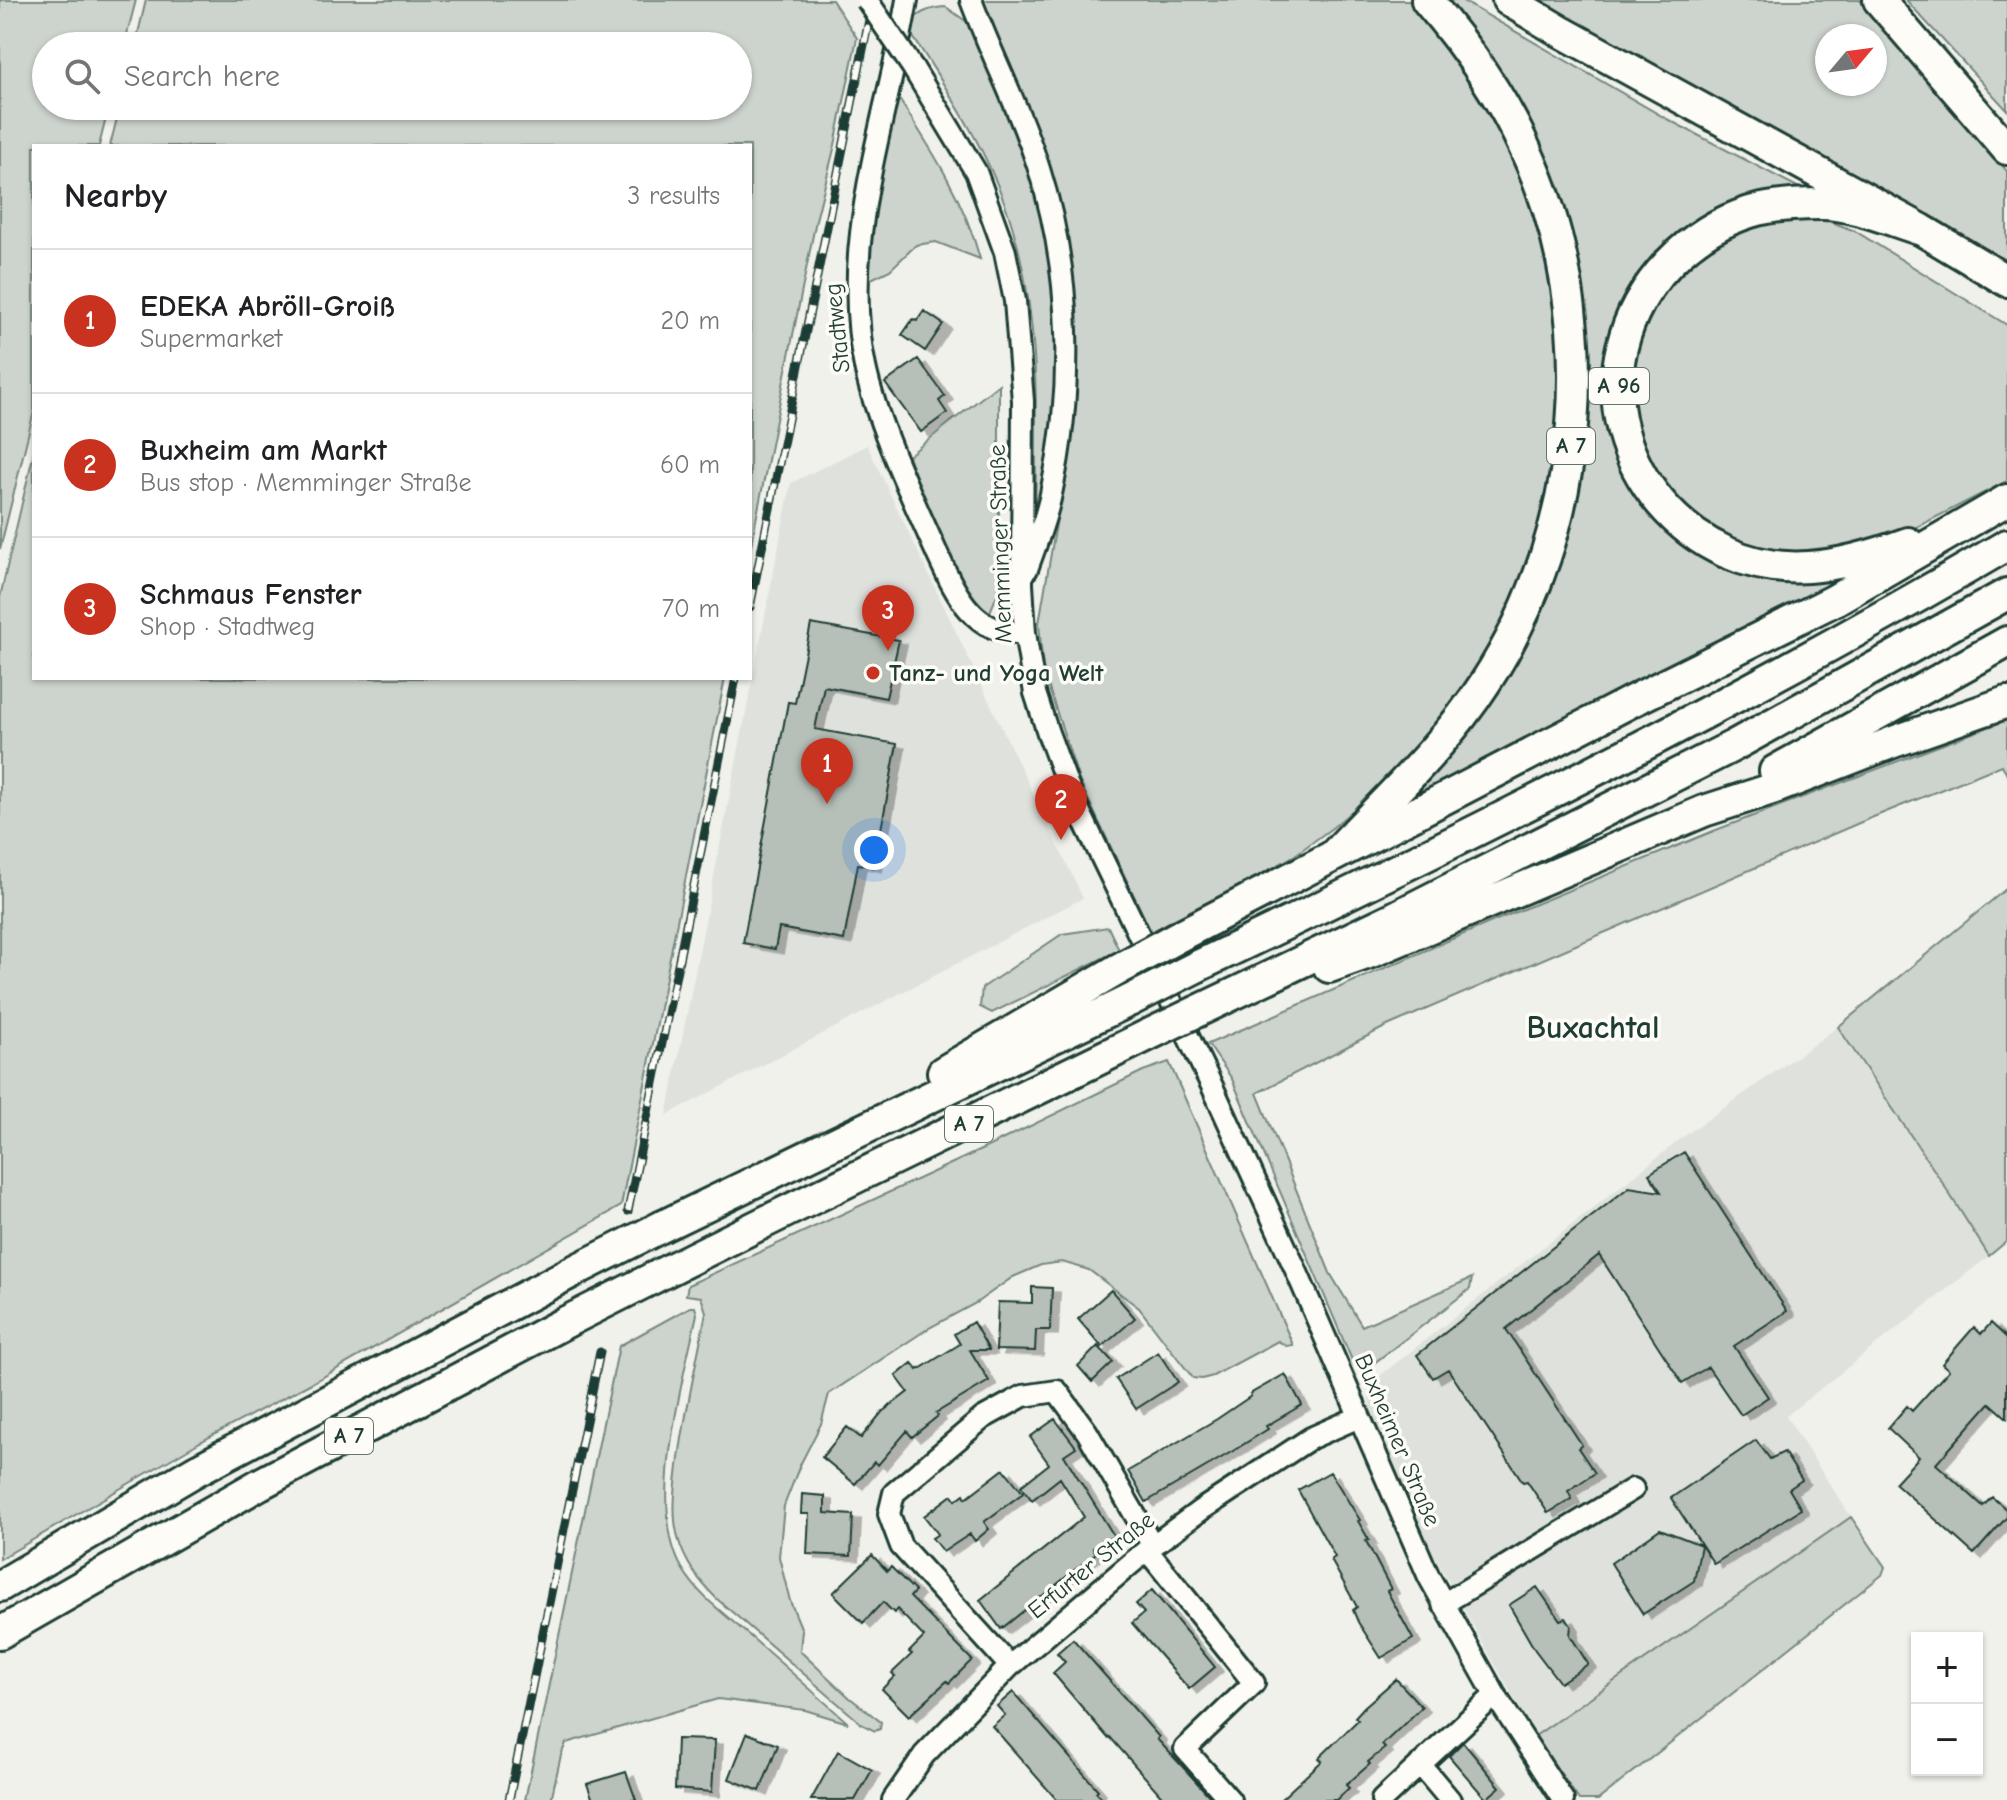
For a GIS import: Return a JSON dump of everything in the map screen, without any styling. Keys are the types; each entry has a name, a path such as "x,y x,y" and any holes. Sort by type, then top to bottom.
{"highway":[{"name":"A 7","path":"1334,855 1461,717 1486,681 1529,600 1549,546 1571,447 1574,369 1570,318 1559,247 1543,192 1506,111 1473,58 1427,0"},
{"name":"A 96","path":"1508,0 1922,230 2007,281"},
{"path":"1879,0 2007,149"},
{"name":"A 96","path":"1922,230 1825,204 1751,211 1725,222 1679,252 1660,272 1630,325 1621,348 1620,418 1639,471 1673,517 1712,546 1763,564 1807,567 1847,562 1919,539 2007,500"},
{"name":"A 7","path":"838,1140 986,1045 1117,970 1334,855 1833,601 2007,500"},
{"name":"A 7","path":"0,1586 195,1471 572,1272 1376,881 1718,707 2007,545"},
{"name":"A 7","path":"0,1633 260,1484 566,1322 788,1209 1395,917 1733,746 2007,594"},
{"path":"1704,811 2007,642"},
{"path":"1198,1011 1374,951 1704,811 2007,702"}],"street":[{"name":"Memminger Straße","path":"867,0 913,68 976,172 992,211 1007,264 1021,352 1022,584 1025,633 1035,693 1070,792 1212,1086"},
{"path":"956,0 973,6 1028,138 1049,203 1056,238 1068,347 1062,417 1051,494 1022,584"},
{"name":"Stadtweg","path":"912,3 876,149 857,265 858,314 865,368 903,474 954,589 989,628 1008,634 1025,633"},
{"name":"Buxheimer Straße","path":"1212,1086 1301,1281 1409,1535 1443,1604 1495,1695 1563,1800"},
{"path":"1010,1666 901,1546 889,1514 894,1493 983,1418 1023,1396 1057,1391 1087,1432 1150,1548 1254,1683 1185,1749 1230,1800"},
{"name":"Erfurter Straße","path":"893,1800 932,1746 1010,1666 1150,1548 1211,1503 1311,1438 1359,1417"},
{"path":"1443,1604 1633,1489"},
{"path":"1382,1800 1495,1695"},
{"path":"1420,1764 1450,1800"}],"shaded area":[{"path":"0,0 136,0 128,32 32,32 32,120 106,120 100,144 32,144 32,419 0,549"},
{"path":"146,0 832,0 857,38 816,220 752,540 752,144 110,144 116,120 752,120 752,32 138,32"},
{"path":"979,0 1408,0 1483,96 1505,139 1541,233 1558,318 1560,431 1539,535 1510,610 1483,659 1435,730 1383,785 1295,855 1154,938 1079,780 1043,670 1039,623 1072,431 1075,394 1076,344 1072,297"},
{"path":"1441,0 1461,0 1667,119 1809,193 1699,219 1655,252 1640,272 1622,305 1621,465 1636,494 1656,521 1701,556 1728,569 1755,576 1787,581 1827,580 1831,585 1400,808 1529,626 1581,302"},
{"path":"1533,0 1860,0 1881,24 1815,24 1815,96 1887,96 1887,31 2007,171 2007,262"},
{"path":"1906,0 2007,0 2007,110"},
{"path":"946,7 967,22 975,37 1024,152 1047,233 1053,275 1057,360 1050,446 1035,530 1033,341 1029,304 1013,229 981,149 906,26 924,12"},
{"path":"897,96 955,194 980,259 936,242 916,245 890,270 865,282 873,209"},
{"path":"1802,217 1829,221 1855,231 2007,325 2007,481 1907,532 1863,547 1788,555 1747,548 1709,531 1657,477 1639,439 1632,402 1633,363 1642,325 1678,269 1734,231 1768,221"},
{"path":"999,384 999,572 997,595 988,617 965,591 935,527 908,456"},
{"path":"867,445 1083,898 667,1115 791,483"},
{"path":"32,461 32,680 725,680 621,1206 321,1378 200,1442 0,1559 0,597"},
{"path":"2007,720 2007,774 2002,765 1866,820 1385,1027 1257,1093 1330,1273 1362,1326 1472,1278 1470,1289 1365,1370 1354,1365 1232,1079 1208,1044 1716,830"},
{"path":"2007,888 2007,1241 1989,1256 1838,1027"},
{"path":"1108,927 1119,950 992,1013 980,1007 982,988 1062,934"},
{"path":"1838,1027 1989,1256 1786,1416 1851,1517 1535,1736 1434,1556 1370,1414 1369,1391 1377,1378 1687,1134"},
{"path":"1169,1062 1293,1345 1286,1346 1278,1341 1213,1376 1193,1378 1139,1308 1089,1270 1062,1262 1041,1265 1013,1277 829,1394 821,1424 784,1506 779,1557 790,1601 802,1630 800,1651 881,1722 880,1729 875,1731 863,1725 717,1599 693,1571 681,1547 675,1518 679,1458 706,1312 701,1297 686,1295 688,1285 983,1149 1143,1071"},
{"path":"695,1307 697,1314 677,1407 668,1478 672,1543 682,1568 705,1597 848,1723 805,1710 718,1699 566,1743 551,1800 525,1800 619,1346"},
{"path":"1851,1517 1885,1567 1882,1575 1598,1800 1579,1800 1535,1736"}],"building":[{"path":"924,311 943,324 925,351 902,335 913,319 917,321"},
{"path":"918,359 945,396 939,401 947,413 921,432 885,383"},
{"path":"811,624 899,640 886,698 824,686 815,729 897,744 874,867 858,864 844,940 779,928 775,949 743,943 788,702 795,703"},
{"path":"1684,1152 1787,1311 1734,1346 1768,1397 1741,1415 1708,1367 1682,1383 1599,1255 1506,1329 1582,1445 1578,1448 1595,1473 1568,1491 1572,1499 1548,1513 1527,1481 1523,1482 1448,1369 1433,1378 1417,1355 1629,1187 1661,1192 1649,1174"},
{"path":"1032,1287 1052,1288 1050,1330 1036,1330 1035,1351 996,1350 998,1302 1032,1303"},
{"path":"1111,1290 1135,1318 1102,1347 1078,1319"},
{"path":"973,1322 989,1350 970,1350 989,1381 936,1413 938,1416 912,1437 907,1431 878,1465 874,1462 855,1484 822,1457 847,1427 861,1438 882,1412 908,1392 896,1376 912,1363 918,1370 960,1344 954,1334"},
{"path":"1991,1323 2007,1338 2007,1418 1990,1403 1936,1464 1983,1506 1992,1497 2007,1510 2007,1517 1974,1554 1895,1483 1919,1457 1888,1428 1907,1406 1912,1411 1949,1370 1942,1364 1974,1327 1981,1334"},
{"path":"1098,1346 1113,1362 1092,1382 1078,1366"},
{"path":"1158,1352 1178,1382 1136,1409 1116,1379"},
{"path":"1285,1374 1302,1405 1266,1426 1268,1429 1233,1451 1146,1502 1128,1471 1217,1419 1250,1394"},
{"path":"1055,1419 1076,1447 1064,1455 1114,1536 1093,1548 1096,1553 1001,1629 980,1600 1084,1517 1060,1478 1032,1500 1021,1486 1049,1464 1030,1437"},
{"path":"1756,1440 1770,1459 1784,1452 1802,1480 1789,1489 1801,1509 1714,1564 1671,1498"},
{"path":"1004,1469 1023,1493 984,1522 989,1529 975,1541 970,1534 943,1552 932,1538 938,1534 924,1516 952,1495 956,1500 964,1494 966,1498"},
{"path":"1330,1472 1360,1520 1369,1540 1366,1541 1391,1589 1387,1591 1413,1639 1381,1658 1358,1622 1353,1610 1357,1607 1331,1560 1335,1557 1298,1490"},
{"path":"802,1494 825,1496 825,1513 853,1515 851,1556 807,1554 809,1514 801,1514"},
{"path":"1660,1529 1701,1545 1694,1581 1643,1614 1611,1563"},
{"path":"872,1555 887,1571 891,1567 915,1591 910,1597 972,1660 909,1716 882,1689 924,1637 897,1609 894,1613 883,1602 863,1623 833,1593"},
{"path":"1537,1587 1560,1620 1566,1618 1571,1626 1570,1635 1588,1664 1560,1683 1535,1650 1509,1605"},
{"path":"1152,1590 1215,1667 1189,1689 1132,1623 1144,1613 1136,1604"},
{"path":"1073,1639 1213,1800 1165,1800 1108,1738 1053,1673 1065,1662 1057,1653"},
{"path":"1396,1679 1422,1707 1382,1745 1385,1748 1346,1785 1349,1788 1336,1800 1280,1800 1322,1761 1319,1758 1358,1720 1355,1717 1364,1707"},
{"path":"1013,1692 1098,1790 1096,1792 1103,1800 1057,1800 992,1726 1005,1715 997,1706"},
{"path":"747,1733 778,1745 760,1791 729,1779"},
{"path":"677,1739 715,1740 712,1792 675,1789"},
{"path":"1463,1742 1500,1787 1486,1799 1449,1756"},
{"path":"838,1751 872,1770 855,1800 811,1800"},
{"path":"626,1772 636,1800 593,1800 587,1784"}],"railway":[{"path":"752,597 873,0"},
{"path":"628,1211 736,680"},
{"path":"509,1800 600,1352"}],"place":[{"name":"Schmaus Fenster","path":"888,651"},
{"name":"Tanz- und Yoga Welt","path":"873,673"},
{"name":"EDEKA Abröll-Groiß","path":"827,804"},
{"name":"Buxheim am Markt","path":"1061,840"}],"district":[{"name":"Buxachtal","path":"1593,1027"}]}
